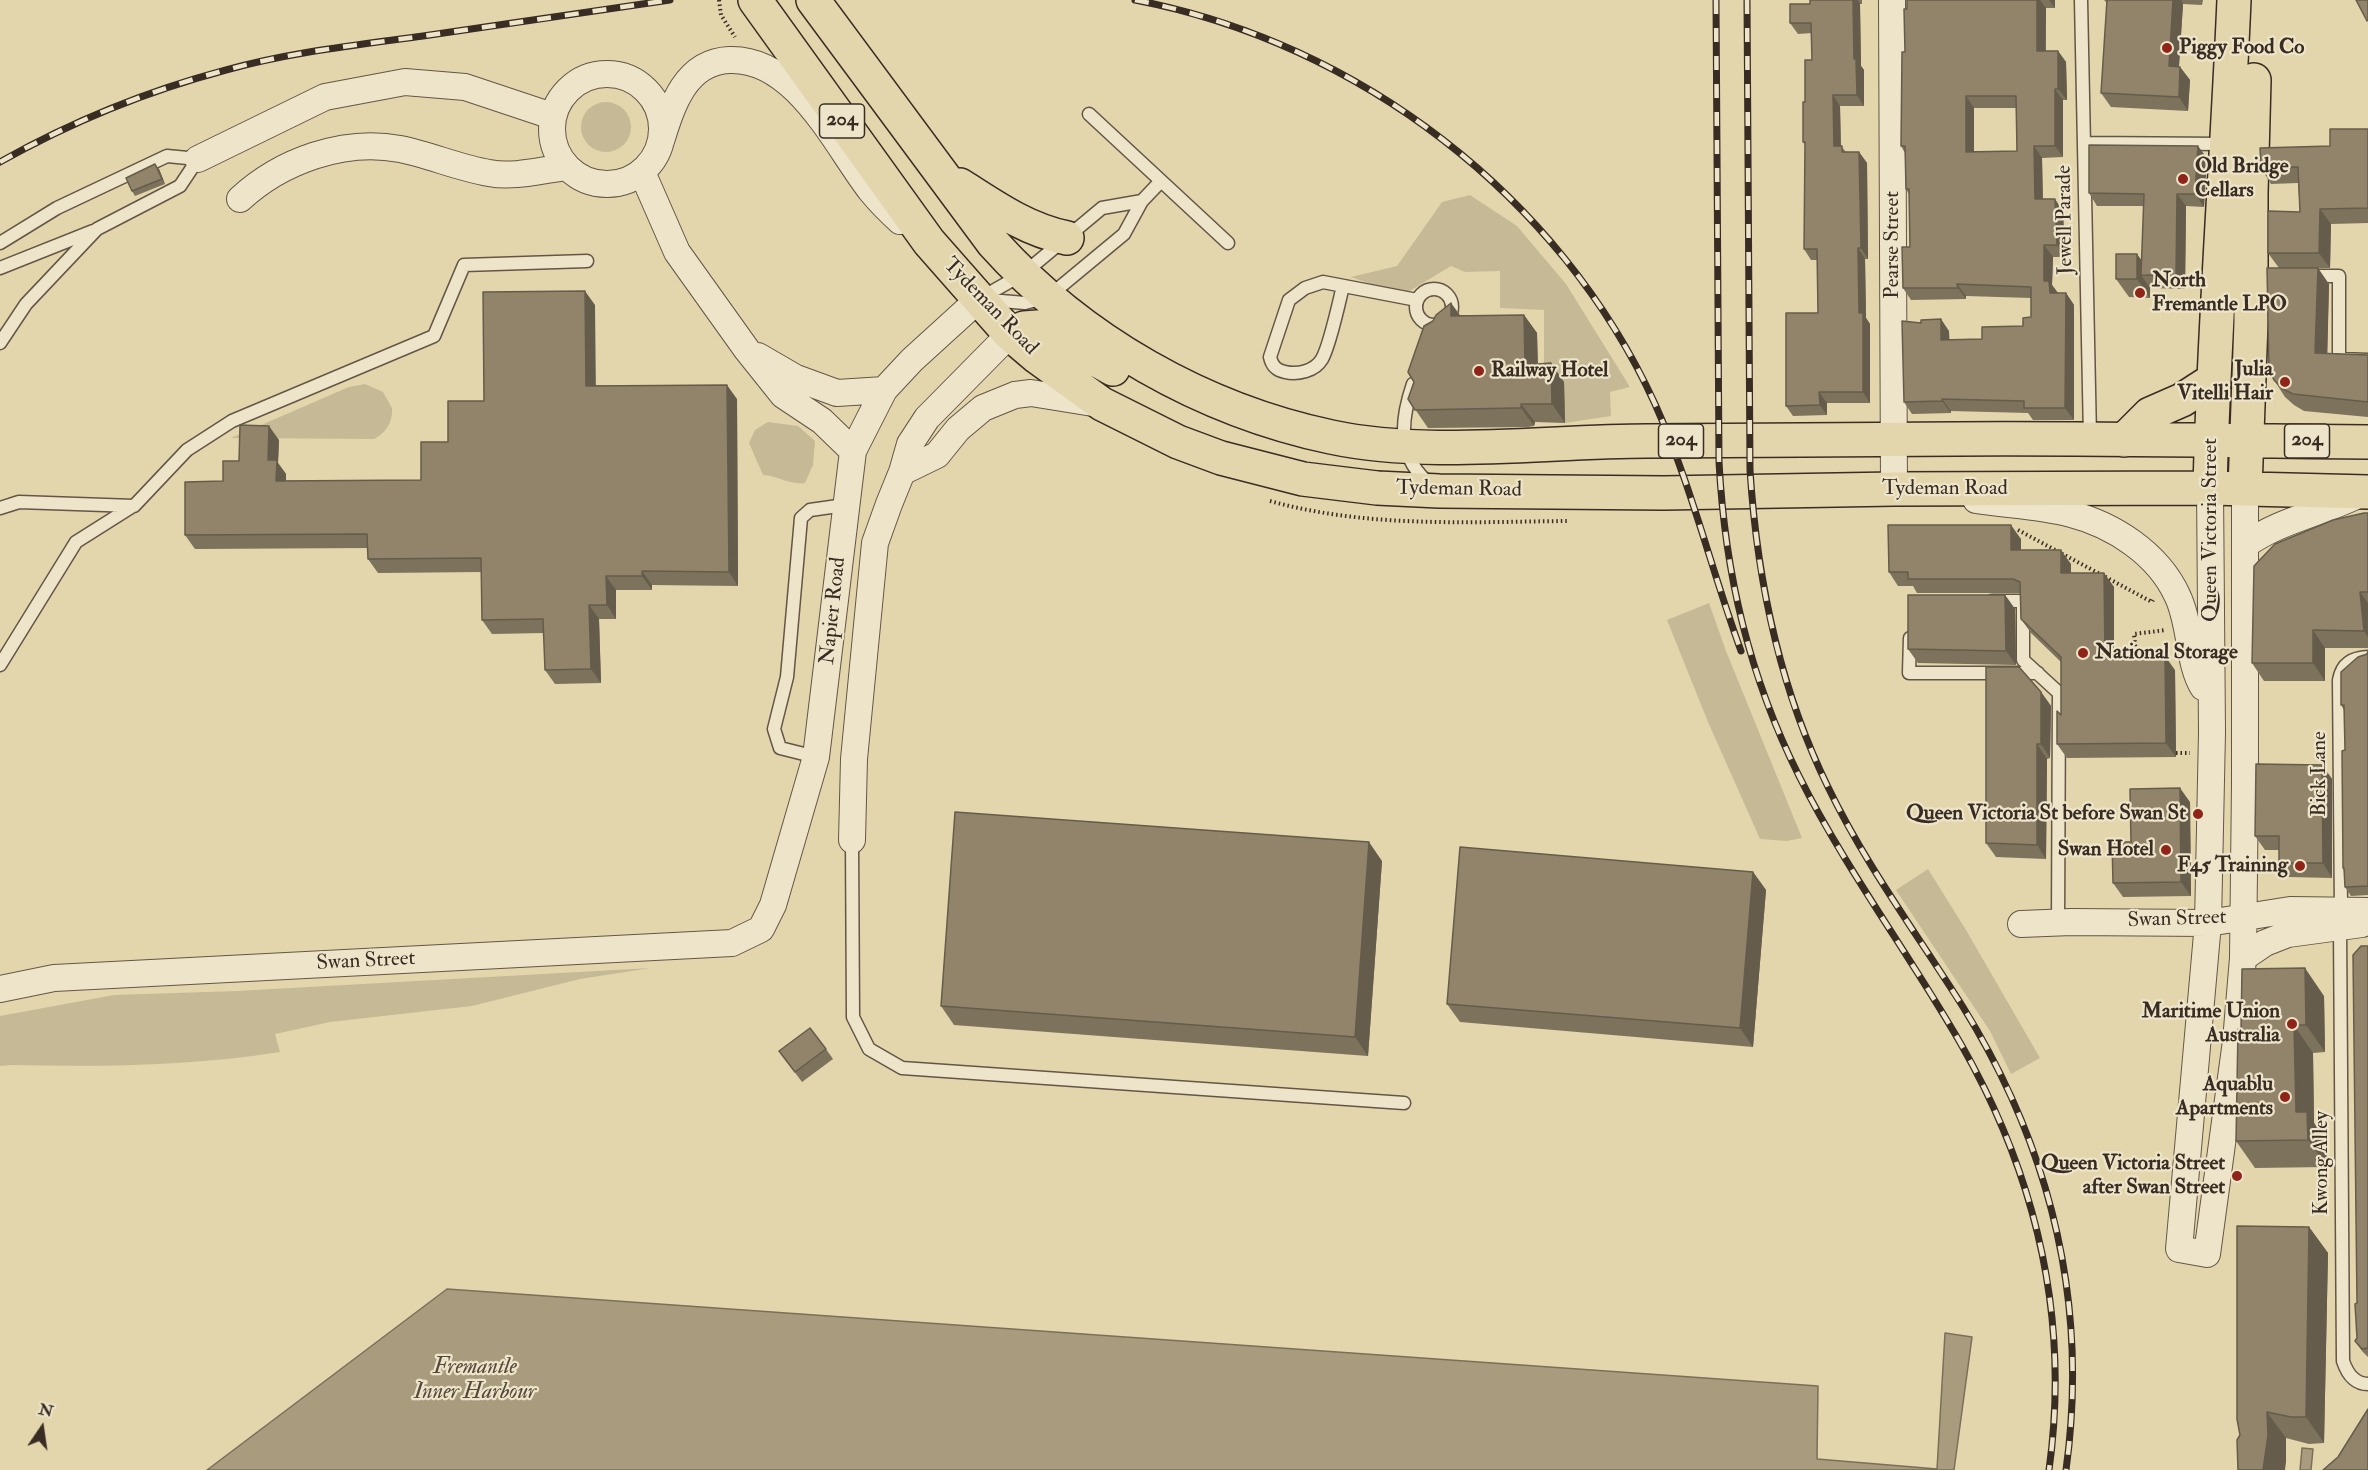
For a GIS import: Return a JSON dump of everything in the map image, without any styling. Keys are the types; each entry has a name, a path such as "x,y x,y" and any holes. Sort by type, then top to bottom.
{"main road":[{"name":"Tydeman Road","path":"755,0 929,242 1010,334 1037,357 1102,404 1178,442 1260,469 1303,479 1377,488 1439,491 1664,493 1894,489 2245,489 2367,492"},
{"name":"Tydeman Road","path":"813,0 993,243 1023,274 1083,324 1141,363 1184,387 1233,409 1268,421 1334,438 1404,446 1459,447 1629,441 2368,442"},
{"name":"Queen Victoria Street","path":"2210,489 2213,380 2228,144 2234,0"},
{"name":"Queen Victoria Street","path":"2245,489 2246,441 2259,276 2253,0"},
{"path":"940,172 1003,213 1044,234 1067,238"},
{"path":"1010,334 1024,328 1038,327 1160,396 1233,409"},
{"path":"2124,440 2150,414 2182,400 2213,380"}],"street":[{"name":"Pearse Street","path":"1892,0 1894,489"},
{"path":"661,141 662,122 651,96 637,82 619,75 590,76 573,84 560,99 552,116 552,140 557,154 566,167 583,179 603,184 624,182 642,172 656,155 661,141 672,105 678,92 699,70 712,63 723,61 739,60 754,63 769,69 807,101 885,207 929,242"},
{"path":"198,159 325,97 405,82 465,87 552,116"},
{"path":"240,199 257,183 296,163 325,152 362,147 398,148 489,174 509,175 566,167"},
{"path":"642,172 677,252 747,350 783,395 822,421 853,451"},
{"name":"Napier Road","path":"732,943 760,929 773,905 816,757 853,451 884,390 912,360 979,299"},
{"name":"Napier Road","path":"852,840 854,759 875,543 910,444 927,418 1010,334"},
{"path":"747,350 796,378 837,393 884,390"},
{"path":"902,472 937,455 958,429 983,408 1015,395 1031,393 1102,404"},
{"path":"1894,489 2071,513 2117,533 2142,550 2177,594 2190,634 2195,668 2200,683 2211,700"},
{"name":"Queen Victoria Street","path":"2210,489 2211,700 2208,923 2179,1249 2207,1254 2236,1041 2243,958 2245,489"},
{"path":"2245,545 2273,527 2341,504 2367,492"},
{"path":"816,757 854,759"},
{"name":"Swan Street","path":"2021,924 2208,923 2290,910 2368,923"},
{"name":"Swan Street","path":"2243,958 2265,943 2288,934 2368,911"},
{"name":"Swan Street","path":"0,989 54,978 732,943"}],"lane":[{"name":"Jewell Parade","path":"2081,0 2091,440"},
{"path":"1089,114 1228,243"},
{"path":"2084,143 2228,144"},
{"path":"0,243 57,208 167,156 198,159 180,186 97,229 0,268"},
{"path":"979,299 1025,303 1048,297 1124,234 1142,201 1161,181"},
{"path":"979,299 1023,274 1102,208 1142,201"},
{"path":"0,343 26,304 97,229"},
{"path":"0,665 76,542 134,506 187,450 232,421 434,336 464,265 587,261"},
{"path":"2297,276 2339,276 2339,359 2368,360"},
{"path":"1343,286 1322,359 1310,370 1293,374 1279,371 1271,364 1270,357 1289,300 1305,288 1323,282 1417,300"},
{"path":"1437,289 1448,294 1452,310 1442,324 1426,324 1418,316 1415,305 1417,300 1425,291 1437,289"},
{"path":"1426,341 1431,325"},
{"path":"1418,370 1407,400 1404,446 1411,465 1424,480 1439,491"},
{"path":"0,508 19,502 134,506"},
{"path":"816,757 780,748 774,729 787,676 801,518 810,510 845,505"},
{"path":"1978,601 2023,601 2023,660 2059,693 2058,923"},
{"path":"1910,621 1909,673 2038,673"},
{"name":"Bick Lane","path":"2340,919 2339,680 2344,666 2352,660 2368,657"},
{"path":"852,840 853,1017 869,1049 902,1068 1404,1103"},
{"name":"Kwong Alley","path":"2340,919 2343,1361 2348,1374 2362,1384 2368,1384"}],"path":[{"path":"2014,528 2152,602 2158,592"},
{"path":"2128,662 2136,654 2134,634 2173,630"},
{"path":"2176,753 2190,753"}],"shaded area":[{"path":"611,102 624,109 630,117 630,137 624,145 616,151 601,152 588,145 582,137 581,122 588,109 596,103"},
{"path":"1470,195 1517,226 1566,284 1630,387 1610,392 1611,416 1565,423 1544,383 1544,310 1500,308 1500,271 1465,272 1451,266 1403,295 1351,277 1397,266 1442,202"},
{"path":"365,384 383,392 392,408 388,426 374,439 231,438 349,387"},
{"path":"768,422 798,426 815,441 813,465 805,483 794,483 763,475 749,443 755,430"},
{"path":"1709,603 1726,651 1802,838 1787,841 1760,839 1708,722 1667,620"},
{"path":"1928,869 2040,1058 2011,1074 1990,1031 1896,890"},
{"path":"651,968 580,979 472,1006 330,1022 275,1034 280,1052 247,1057 146,1064 0,1066 0,1016 114,995 237,991"}],"water":[{"name":"Fremantle Inner Harbour","path":"447,1289 1818,1386 1817,1459 1937,1469 1945,1333 1972,1337 1954,1470 207,1470"},
{"path":"2302,1448 2313,1449 2311,1470 2300,1470"}],"building":[{"path":"1810,0 1853,0 1857,95 1833,95 1834,146 1842,146 1842,152 1859,152 1861,248 1858,248 1859,313 1863,313 1863,392 1819,392 1820,405 1786,406 1786,313 1818,313 1817,249 1804,249 1803,102 1805,102 1805,60 1812,60 1811,23 1790,23 1790,4 1810,4"},
{"path":"1907,0 2037,0 2037,51 2058,51 2055,146 2034,146 2035,199 2055,199 2057,245 2044,245 2044,281 2049,281 2050,293 2066,293 2065,408 2024,408 2024,401 1942,399 1942,401 1904,402 1902,321 1921,323 1921,320 1941,319 1941,340 1982,339 1982,327 2023,326 2023,318 2031,317 2031,287 1957,284 1958,288 1903,288 1902,247 1910,247 1909,189 1906,189 1905,146 1901,146 1902,52 1905,52 1904,9 1907,9","holes":["1966,96 2016,96 2017,151 1966,152"]},
{"path":"2107,0 2173,0 2169,66 2180,67 2179,97 2101,93"},
{"path":"2356,0 2368,0 2367,21"},
{"path":"2330,129 2368,129 2368,208 2320,209 2319,253 2268,253 2268,211 2300,212 2298,167 2261,168 2260,148 2330,146"},
{"path":"2089,145 2198,146 2195,194 2177,194 2176,276 2141,275 2144,194 2089,193"},
{"path":"155,164 162,179 132,191 126,178"},
{"path":"2116,254 2137,254 2137,279 2116,279"},
{"path":"2267,268 2318,268 2315,353 2368,355 2368,402 2293,394 2283,389 2274,380 2269,371"},
{"path":"585,291 586,386 727,385 729,572 642,571 642,576 606,576 607,605 589,605 591,669 545,670 543,619 482,620 481,558 368,559 367,534 185,535 185,482 223,481 223,461 239,461 240,425 269,426 268,460 277,460 276,481 421,480 421,442 448,442 448,401 484,401 483,292"},
{"name":"Railway Hotel","path":"1451,303 1451,316 1524,315 1525,365 1551,363 1552,404 1521,404 1521,408 1415,410 1408,399 1414,382 1408,372 1424,326 1433,321 1436,315"},
{"path":"2368,513 2368,592 2360,592 2364,631 2313,630 2313,663 2252,663 2254,566 2275,544 2333,520"},
{"path":"1888,525 2011,525 2011,550 2061,550 2061,573 2104,573 2105,656 2165,656 2166,743 2057,744 2057,711 2061,715 2061,657 2021,619 2020,582 2013,579 1908,579 1908,572 1889,572"},
{"path":"1908,595 2005,595 2006,651 1908,649"},
{"path":"2368,651 2368,886 2345,887 2342,751 2345,750 2341,672"},
{"path":"1986,667 2019,667 2041,692 2041,744 2037,744 2037,845 1986,843"},
{"path":"2256,764 2322,765 2323,863 2279,863 2279,836 2255,836"},
{"name":"Swan Hotel","path":"2180,788 2181,882 2113,883 2112,842 2131,842 2130,789"},
{"path":"955,812 1369,842 1355,1037 941,1006"},
{"path":"1460,847 1753,872 1740,1028 1447,1004"},
{"path":"2361,946 2368,946 2368,1348 2362,1349 2355,1341 2357,1338 2355,1304 2357,1303 2353,955"},
{"path":"2305,968 2306,1025 2294,1025 2296,1112 2307,1112 2308,1140 2236,1141 2238,1029 2241,1030 2242,969"},
{"path":"810,1028 826,1049 795,1072 779,1051"},
{"path":"2237,1226 2309,1227 2306,1417 2291,1417 2267,1412 2268,1435 2263,1470 2238,1470 2237,1440 2240,1435 2237,1419"},
{"path":"2368,1409 2368,1470 2323,1470 2338,1457"}],"railway":[{"path":"0,162 82,121 138,98 197,78 250,64 324,50 670,0"},
{"path":"1135,0 1218,21 1297,52 1373,92 1443,140 1508,196 1565,259 1615,329 1655,404 1690,496 1741,651"},
{"path":"1716,0 1719,462 1727,544 1742,624 1766,700 1799,776 1837,845 1962,1046 1988,1096 2010,1147 2028,1198 2042,1251 2050,1304 2055,1359 2054,1414 2049,1470"},
{"path":"1747,0 1750,470 1758,552 1773,632 1796,711 1828,787 1858,844 1963,1007 1994,1061 2019,1116 2040,1172 2056,1229 2067,1288 2072,1347 2072,1408 2066,1470"}],"place":[{"name":"Piggy Food Co","path":"2167,48"},
{"name":"Old Bridge Cellars","path":"2183,179"},
{"name":"North Fremantle LPO","path":"2140,293"},
{"name":"Railway Hotel","path":"1479,371"},
{"name":"Julia Vitelli Hair","path":"2285,382"},
{"name":"National Storage","path":"2083,653"},
{"name":"Queen Victoria St before Swan St","path":"2198,814"},
{"name":"Swan Hotel","path":"2166,850"},
{"name":"F45 Training","path":"2300,866"},
{"name":"Maritime Union Australia","path":"2292,1024"},
{"name":"Aquablu Apartments","path":"2285,1097"},
{"name":"Queen Victoria Street after Swan Street","path":"2237,1176"}]}
